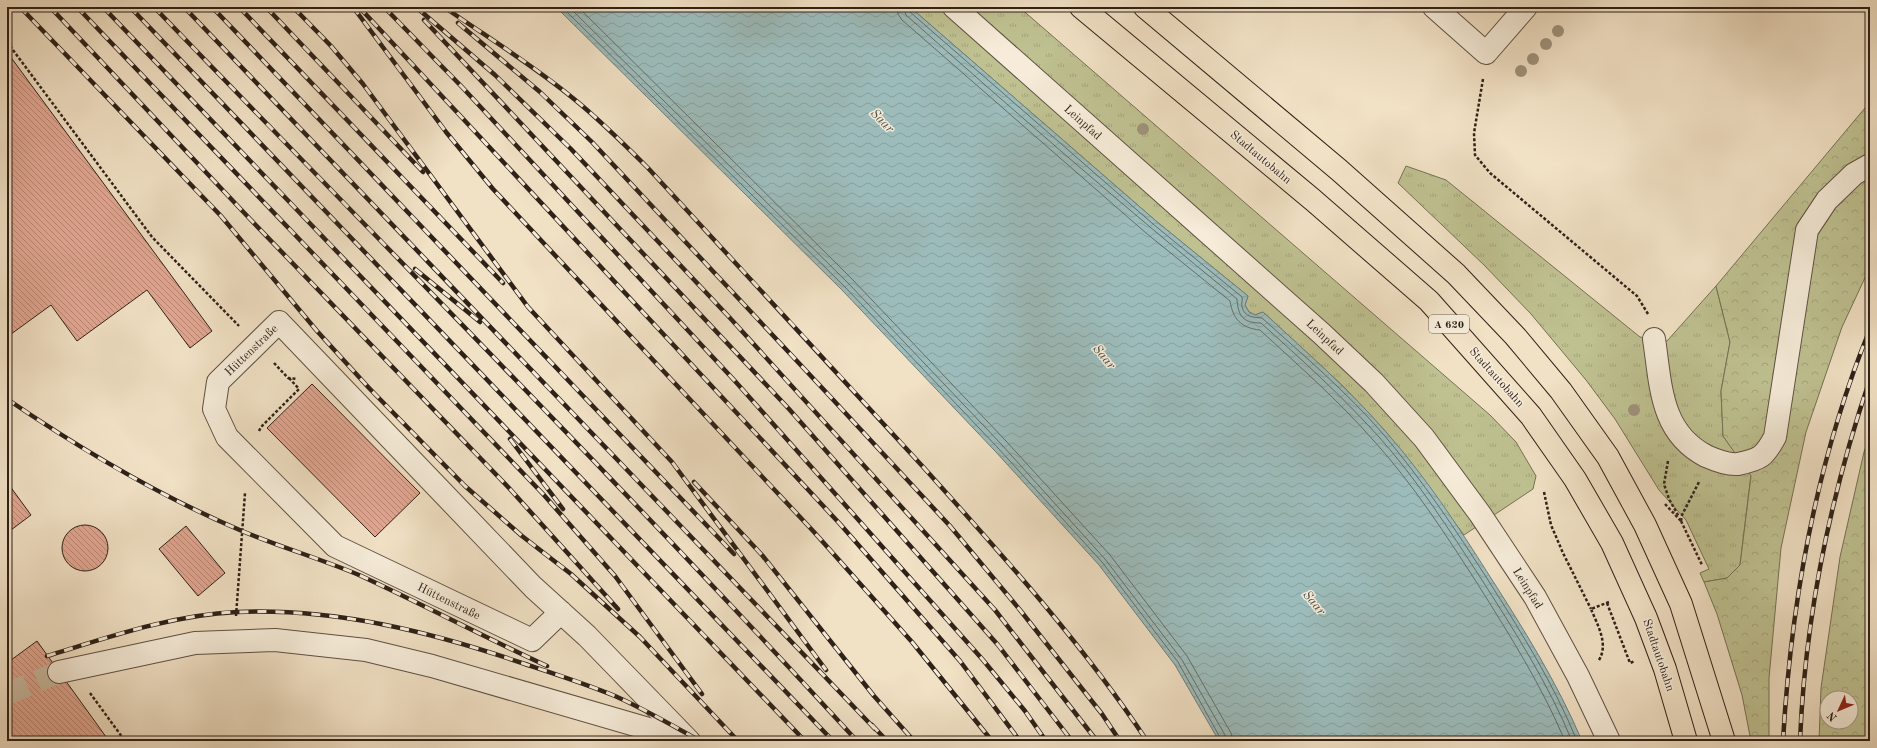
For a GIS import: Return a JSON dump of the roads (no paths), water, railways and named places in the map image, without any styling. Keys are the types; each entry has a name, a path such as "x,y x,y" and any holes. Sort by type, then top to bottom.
{"highway":[{"name":"Stadtautobahn","path":"1081,7 1313,200 1428,301 1531,416 1575,479 1612,543 1646,618 1665,669 1686,741"},
{"path":"1145,7 1339,170 1456,274 1515,336 1561,391 1608,457 1648,532 1682,604 1724,741"}],"street":[{"name":"Leinpfad","path":"954,7 1315,327 1374,383 1424,438 1480,514 1535,597 1578,676 1608,741"},
{"path":"1434,7 1486,52 1526,7"},
{"path":"1654,340 1660,384 1667,411 1678,435 1694,450 1706,456 1734,464 1754,460 1767,453 1775,437 1807,230 1827,200 1854,174 1870,165"},
{"name":"Hüttenstraße","path":"561,612 532,640 335,546 227,437 214,409 218,382 279,322 533,587 588,636 689,741"},
{"path":"59,672 195,644 232,641 275,640 366,650 432,666 666,734 681,741"}],"water":[{"name":"Saar","path":"556,7 910,7 1156,221 1248,296 1245,305 1249,312 1255,315 1263,312 1326,370 1372,416 1428,484 1477,557 1551,677 1582,741 1219,741 1175,665 1099,565 995,451 842,290"}],"tunnel":[{"path":"7,694 59,672"}],"railway":[{"path":"20,7 221,216 317,331 369,388 465,486 522,536 571,574 640,637 738,741"},
{"path":"50,7 250,219 509,488 618,609"},
{"path":"77,7 543,494 615,576 702,694"},
{"path":"103,7 805,741"},
{"path":"130,7 833,741"},
{"path":"154,7 596,463 857,741"},
{"path":"184,7 875,729"},
{"path":"212,7 734,554"},
{"path":"239,7 503,283"},
{"path":"266,7 423,172"},
{"path":"293,7 331,46 363,84 528,307 672,462 826,670"},
{"path":"353,7 446,132 493,189 814,532 912,642 992,741"},
{"path":"359,7 840,524 960,661 1020,741"},
{"path":"384,7 462,87 734,380 983,660 1025,711 1046,741"},
{"path":"416,7 495,75 571,149 730,318 995,610 1097,741"},
{"path":"444,7 526,63 584,107 648,168 925,469 1012,567 1096,669 1147,741"},
{"path":"424,20 789,409 998,645 1072,741"},
{"path":"458,23 540,92 592,142 950,526 1020,610 1102,714 1120,741"},
{"path":"415,269 480,322"},
{"path":"1783,741 1793,636 1800,583 1810,531 1821,480 1835,429 1851,378 1870,329"},
{"path":"1800,741 1807,649 1822,558 1843,468 1870,379"},
{"path":"7,399 92,454 181,503 256,537 359,575 547,666"},
{"path":"510,439 563,509"},
{"path":"694,482 762,555 874,696 914,741"},
{"path":"47,656 141,628 189,617 237,612 274,612 347,618 419,632 490,652 570,679 626,701 700,741"},
{"path":"872,725 887,741"}]}
